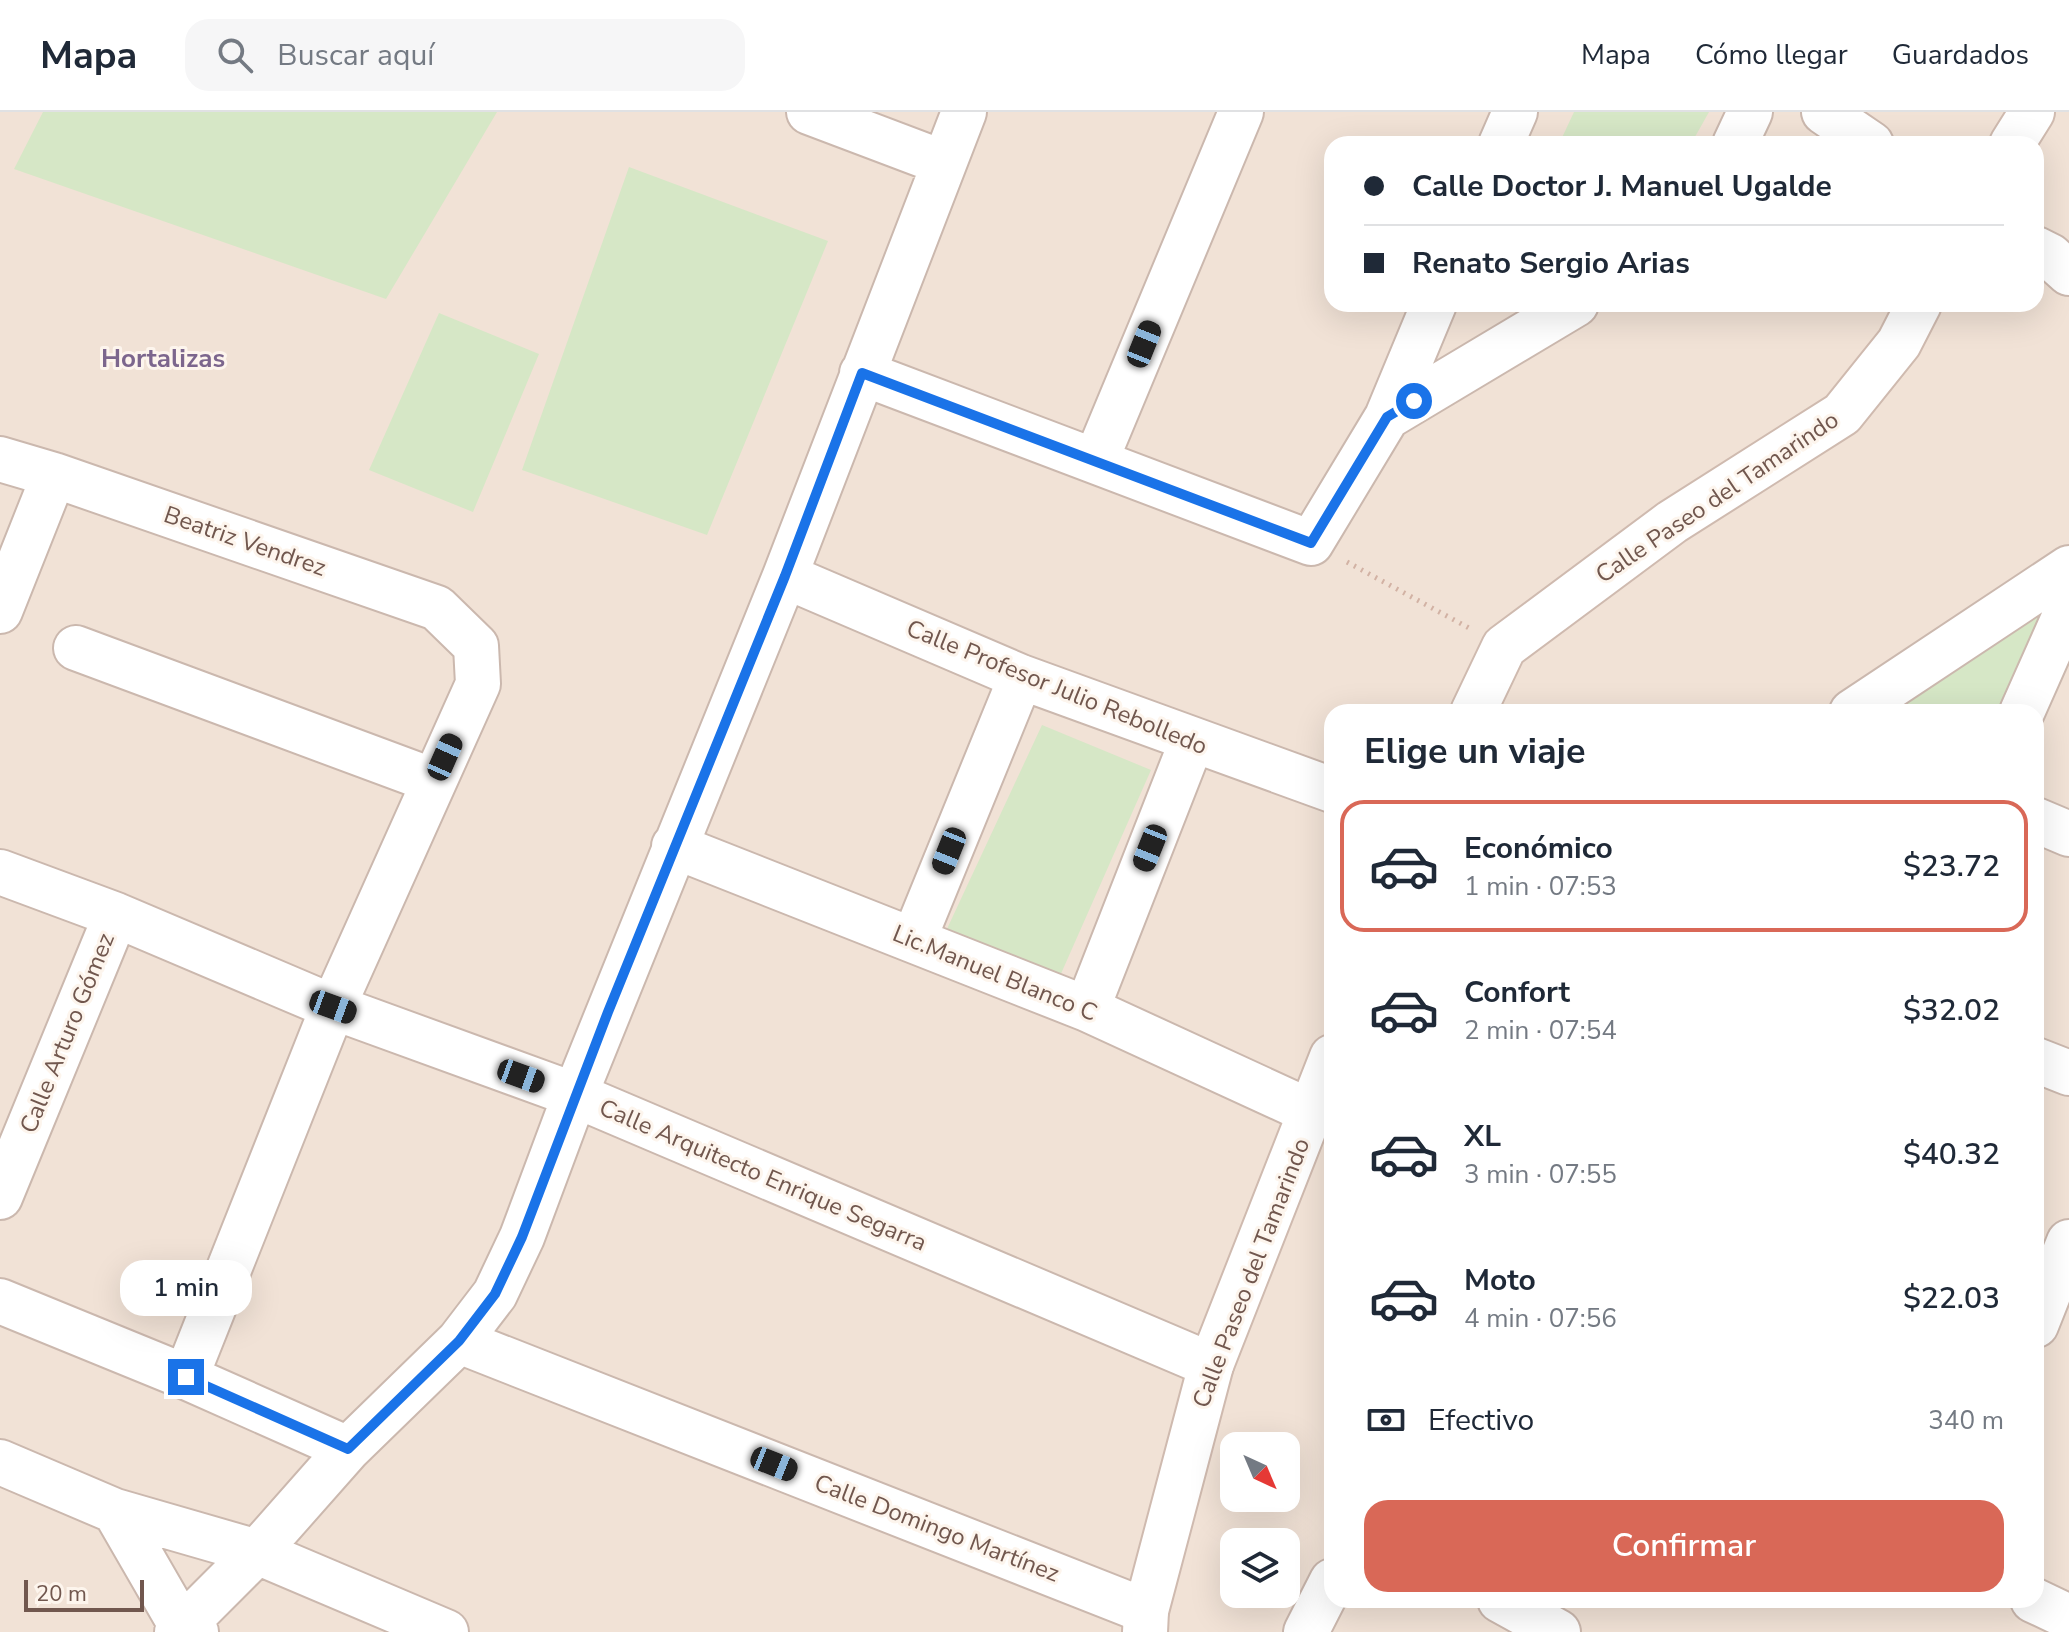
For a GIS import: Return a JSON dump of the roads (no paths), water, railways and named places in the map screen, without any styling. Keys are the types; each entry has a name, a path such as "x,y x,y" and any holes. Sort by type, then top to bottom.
{"street":[{"path":"809,112 944,163"},
{"path":"115,1511 185,1630 348,1449 459,1341 495,1294 515,1251 674,846 785,576 964,112"},
{"path":"1096,460 1241,112"},
{"path":"1504,136 1515,112"},
{"path":"1739,136 1750,112"},
{"path":"1824,112 1859,136"},
{"path":"2017,136 2032,112"},
{"path":"2044,253 2069,273"},
{"path":"862,373 1311,543 1387,417 1431,312"},
{"path":"1387,417 1563,312"},
{"name":"Calle Paseo del Tamarindo","path":"1477,704 1504,647 1672,522 1842,414 1899,343 1915,312"},
{"name":"Beatriz Vendrez","path":"0,459 437,608 476,646 478,684 434,781"},
{"path":"0,611 54,475"},
{"path":"1864,704 2069,568"},
{"name":"Calle Profesor Julio Rebolledo","path":"785,576 1021,677 1324,787"},
{"path":"2026,704 2069,606"},
{"path":"76,648 434,781 333,1007 186,1377"},
{"path":"914,939 1021,677"},
{"path":"1087,1009 1192,741"},
{"path":"2044,823 2069,834"},
{"name":"Lic.Manuel Blanco C","path":"674,846 1087,1009 1311,1112"},
{"name":"Calle Arquitecto Enrique Segarra","path":"0,872 116,915 333,1007 575,1095 1211,1365"},
{"name":"Calle Arturo Gómez","path":"0,1197 116,915"},
{"path":"2044,1063 2069,1073"},
{"name":"Calle Paseo del Tamarindo","path":"1146,1621 1211,1365 1324,1078"},
{"path":"2044,1305 2069,1242"},
{"path":"0,1301 186,1377 348,1449"},
{"name":"Calle Domingo Martínez","path":"459,1341 1146,1621"},
{"path":"0,1462 115,1511 257,1552 446,1632"},
{"path":"1306,1632 1324,1597"},
{"path":"2044,1605 2069,1617"},
{"path":"1514,1608 1558,1632"}],"district":[{"name":"Hortalizas","path":"163,358"}]}
